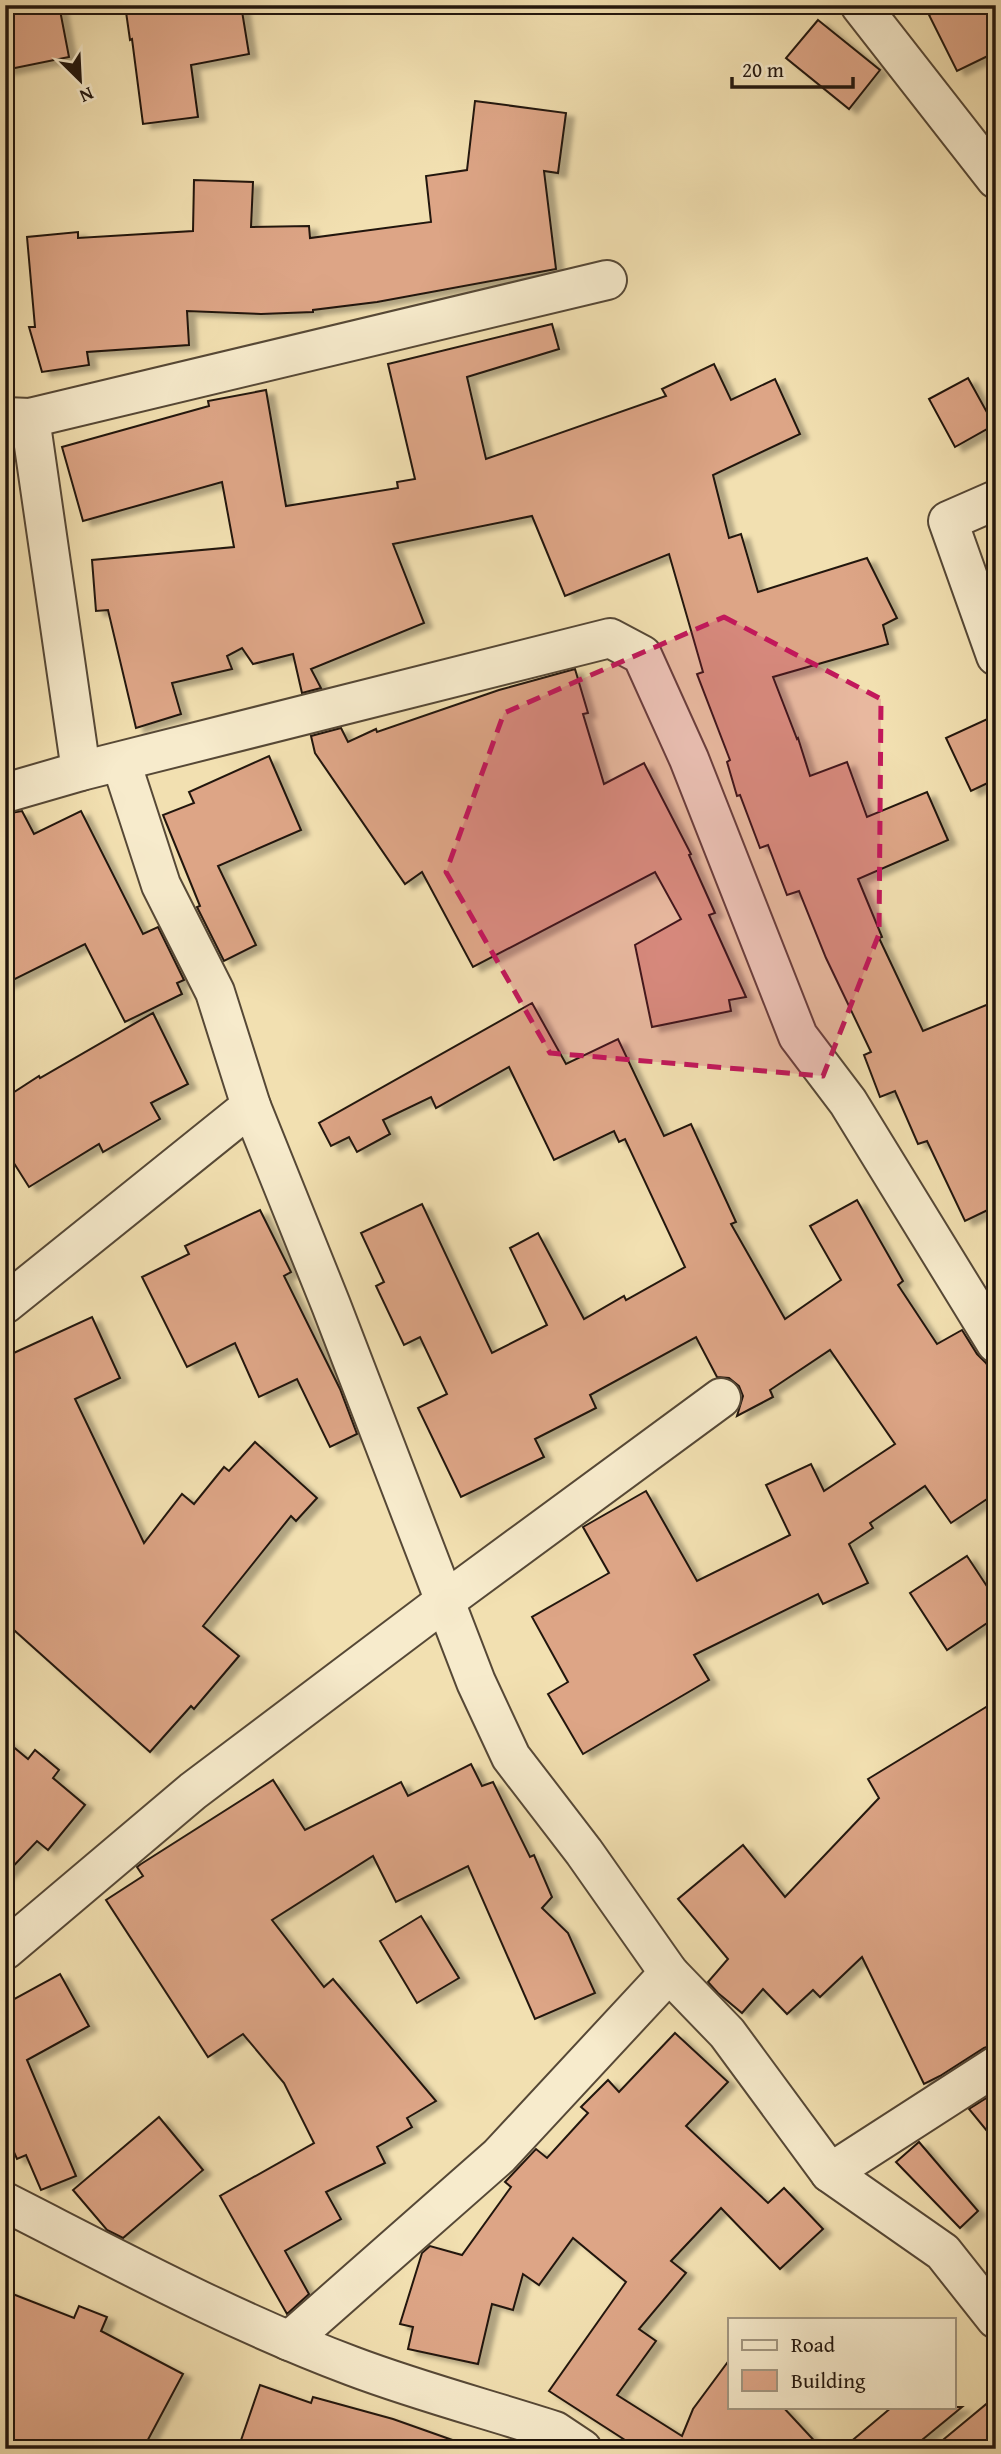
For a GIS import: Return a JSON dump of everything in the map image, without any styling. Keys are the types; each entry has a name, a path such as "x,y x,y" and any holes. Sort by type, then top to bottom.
{"street":[{"path":"860,5 996,179"},
{"path":"81,771 18,417 607,280"},
{"path":"996,500 948,521 996,656"},
{"path":"5,793 81,771 611,638 642,656 689,759 798,1036 848,1102 996,1343"},
{"path":"121,762 161,885 215,992 251,1106 331,1305 476,1682 511,1757 584,1852 669,1973 727,2034 830,2173 943,2252 996,2319"},
{"path":"5,1304 251,1106"},
{"path":"5,1951 193,1791 721,1398"},
{"path":"289,2341 499,2156 669,1973"},
{"path":"830,2173 996,2066"},
{"path":"5,2202 138,2270 289,2341 354,2367 555,2431 582,2449"}],"highlighted area":[{"path":"724,617 881,699 879,934 823,1076 550,1053 446,872 504,713"}],"building":[{"path":"5,5 59,5 69,57 5,70"},
{"path":"125,5 241,5 249,54 191,65 198,117 143,124"},
{"path":"949,5 996,5 996,52 957,71 929,15"},
{"path":"818,20 880,70 849,109 786,58"},
{"path":"475,101 566,113 558,173 544,171 556,269 313,312 261,314 187,311 189,345 87,352 89,365 42,372 29,327 35,327 27,237 78,232 78,238 193,231 194,180 253,182 251,227 309,226 310,238 431,222 426,176 467,170"},
{"path":"552,324 559,349 467,377 486,459 666,396 662,389 714,364 731,400 775,379 800,434 713,475 729,538 741,534 758,592 867,558 897,618 883,625 888,644 773,677 810,776 847,762 867,817 927,792 948,840 858,879 882,937 879,938 923,1031 996,1001 996,1206 965,1221 927,1141 918,1144 895,1091 880,1097 864,1055 871,1052 826,958 799,891 787,895 768,845 760,848 740,795 737,796 727,762 730,760 697,674 703,672 669,554 565,596 532,516 393,544 424,623 311,669 321,688 302,693 293,654 253,664 242,648 227,656 232,669 172,683 181,714 136,728 108,610 96,611 92,560 234,547 222,482 83,521 62,447 209,406 208,401 266,390 286,506 398,488 397,482 415,479 388,364"},
{"path":"968,378 994,425 955,447 929,399"},
{"path":"575,669 588,713 583,714 604,784 644,763 691,854 689,855 715,913 709,915 746,997 729,1000 731,1011 652,1027 635,945 681,919 655,872 473,967 422,872 405,884 315,753 311,736 341,728 348,742 376,729 377,732 499,690"},
{"path":"996,715 996,779 971,791 946,738"},
{"path":"269,756 301,830 218,866 256,945 224,961 197,907 200,906 163,815 194,803 189,792"},
{"path":"22,811 34,834 81,811 143,934 158,927 184,980 177,983 182,994 125,1022 85,944 5,984 5,814"},
{"path":"532,1003 566,1064 618,1039 664,1136 691,1124 736,1222 731,1224 785,1319 841,1280 810,1226 857,1200 903,1281 898,1285 937,1344 962,1330 996,1380 996,1493 951,1523 925,1486 870,1523 873,1528 849,1544 868,1583 823,1604 818,1594 694,1655 709,1680 583,1754 548,1694 568,1682 532,1617 609,1573 583,1527 646,1491 697,1581 790,1535 766,1485 811,1464 824,1491 895,1444 830,1350 770,1390 773,1397 737,1416 743,1396 739,1386 729,1378 717,1377 696,1337 590,1395 596,1408 535,1439 544,1457 461,1497 418,1408 447,1394 420,1337 404,1345 376,1286 384,1282 361,1233 422,1204 492,1353 547,1325 510,1248 538,1233 584,1319 624,1296 626,1300 685,1267 625,1139 619,1142 614,1131 554,1160 509,1067 436,1108 431,1097 383,1120 390,1134 357,1152 349,1137 331,1146 319,1123"},
{"path":"153,1013 188,1084 151,1103 160,1119 103,1152 99,1144 29,1187 5,1149 5,1098 39,1076 40,1078"},
{"path":"260,1210 291,1272 284,1276 340,1389 357,1434 330,1447 297,1379 259,1397 235,1343 187,1367 142,1277 189,1254 185,1246"},
{"path":"92,1317 120,1378 75,1399 144,1543 182,1494 194,1504 224,1467 229,1471 255,1442 317,1498 296,1521 291,1516 203,1626 239,1656 194,1709 191,1706 150,1752 5,1622 5,1357"},
{"path":"967,1556 996,1600 996,1617 947,1650 910,1593"},
{"path":"996,1701 996,2044 984,2048 924,2084 862,1957 820,1997 813,1990 787,2014 763,1989 742,2013 718,1993 708,1982 728,1959 678,1899 743,1845 785,1897 879,1798 868,1779"},
{"path":"5,1740 28,1759 35,1750 59,1770 53,1778 85,1805 48,1850 37,1841 5,1875"},
{"path":"471,1764 482,1786 493,1782 530,1857 534,1855 552,1897 542,1908 568,1933 595,1993 535,2019 468,1866 396,1902 373,1856 272,1920 324,1987 333,1979 436,2101 407,2118 412,2127 377,2147 385,2163 326,2192 341,2219 285,2251 309,2294 287,2314 220,2196 314,2143 284,2083 243,2034 208,2057 106,1900 143,1876 137,1867 141,1864 273,1780 305,1830 401,1782 408,1796"},
{"path":"421,1916 459,1978 417,2003 380,1941"},
{"path":"60,1974 89,2026 27,2060 76,2176 41,2190 26,2155 17,2159 5,2132 5,2004"},
{"path":"675,2033 728,2082 686,2126 768,2203 784,2188 823,2229 780,2269 721,2208 671,2261 686,2273 639,2329 656,2341 617,2395 682,2436 693,2409 728,2362 728,2408 784,2408 822,2449 639,2449 549,2391 626,2282 573,2238 539,2285 523,2274 513,2310 492,2304 478,2364 408,2349 413,2327 400,2324 422,2253 430,2246 462,2255 511,2187 505,2182 536,2149 547,2158 588,2113 581,2107 608,2080 619,2092"},
{"path":"996,2092 996,2142 969,2109"},
{"path":"159,2117 203,2170 123,2238 107,2230 73,2190"},
{"path":"919,2142 978,2211 960,2228 896,2162"},
{"path":"5,2291 74,2318 79,2306 107,2317 101,2331 183,2374 143,2449 5,2449"},
{"path":"260,2385 311,2403 313,2397 393,2419 458,2442 457,2449 238,2449"},
{"path":"996,2396 996,2449 932,2449"},
{"path":"962,2407 911,2449 842,2449 891,2408"}]}
